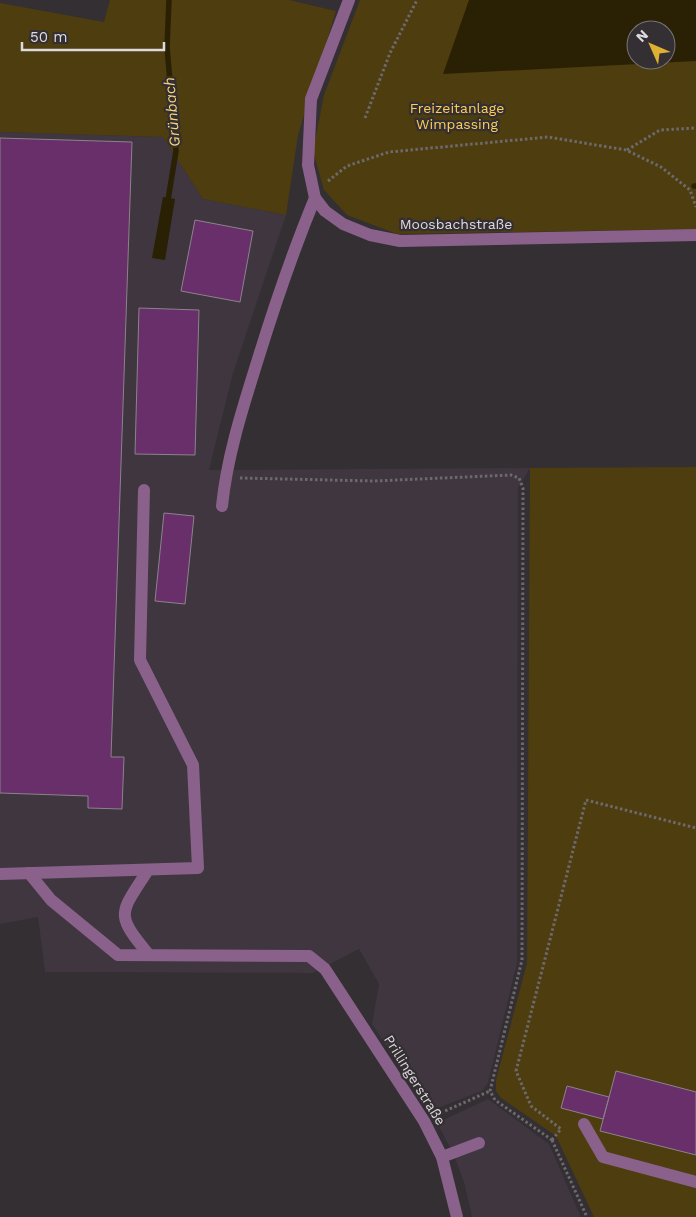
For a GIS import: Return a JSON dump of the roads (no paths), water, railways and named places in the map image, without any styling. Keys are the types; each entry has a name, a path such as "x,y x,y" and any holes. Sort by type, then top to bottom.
{"street":[{"path":"222,506 225,478 242,408 290,258 315,198 308,166 311,98 349,0"},
{"name":"Moosbachstraße","path":"315,198 325,211 343,224 370,235 400,241 696,235"},
{"path":"0,874 198,868 193,766 140,660 144,490"},
{"path":"148,870 124,908 127,928 149,955"},
{"path":"29,873 51,900 118,955 149,955"},
{"name":"Prillingerstraße","path":"149,955 309,956 325,969 424,1120 442,1156 457,1217"},
{"path":"584,1124 603,1157 696,1182"},
{"path":"442,1156 478,1143"}],"waterway":[{"name":"Grünbach","path":"167,206 176,151 167,47 169,0"}],"park label":[{"name":"Freizeitanlage Wimpassing","path":"457,116"}]}
